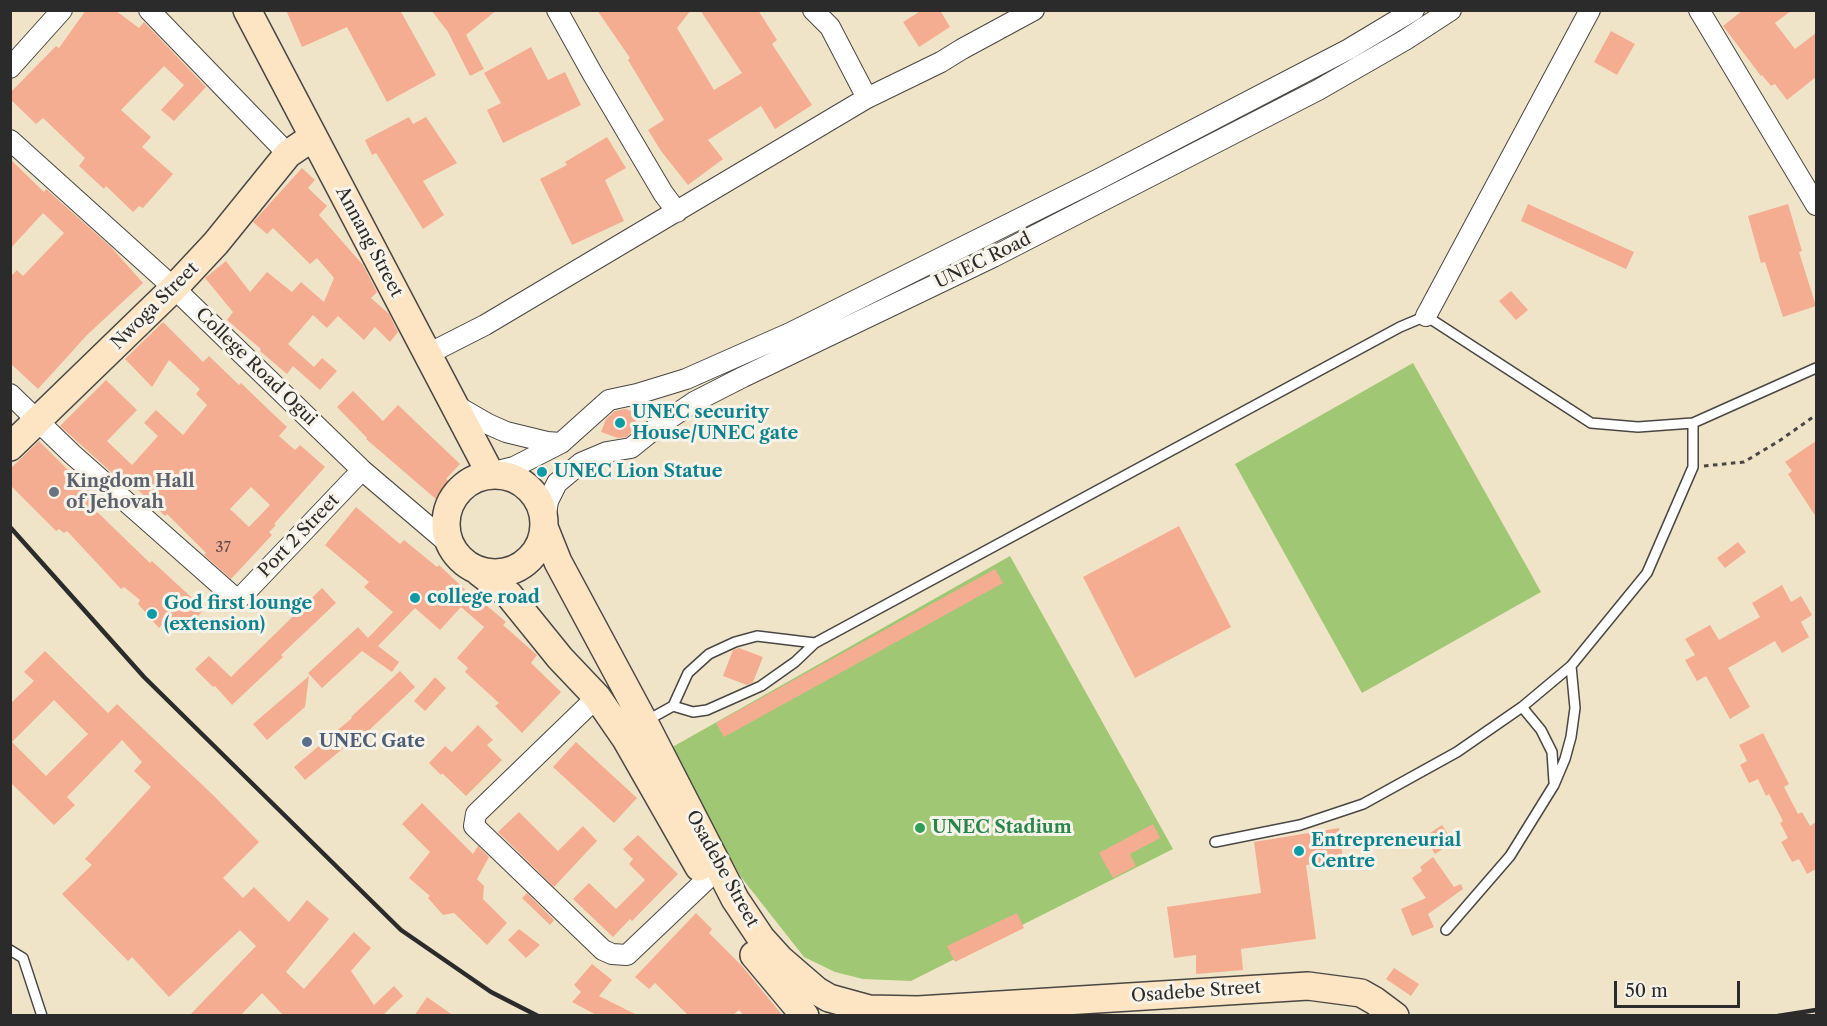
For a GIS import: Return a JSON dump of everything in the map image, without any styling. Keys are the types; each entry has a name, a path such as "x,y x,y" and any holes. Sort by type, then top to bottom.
{"main road":[{"name":"Annang Street","path":"247,10 490,473"},
{"name":"Nwoga Street","path":"10,447 174,288 216,243 288,154 313,137"},
{"path":"490,473 514,478 527,486 537,497 543,511 544,526 542,540 535,554 524,565 510,572 495,574 479,572 456,556 449,544 446,516 450,502 459,490 470,481 490,473"},
{"name":"Osadebe Street","path":"544,526 558,562 735,899 752,925 780,959 807,984 829,998 869,1009 918,1010 1308,986 1361,993 1395,1016"},
{"name":"Osadebe Street","path":"479,572 509,595 560,658 597,697 626,739 744,943 807,1016"},
{"path":"807,1016 829,998"}],"street":[{"path":"10,68 62,10"},
{"path":"149,10 288,154"},
{"path":"557,10 591,73 676,212"},
{"path":"813,10 830,27 867,98"},
{"path":"428,354 485,325 867,98 941,62 1034,10"},
{"name":"UNEC Road","path":"490,473 514,467 561,442 609,400 637,394 696,375 790,333 1097,180 1329,60 1414,10"},
{"name":"UNEC Road","path":"544,526 548,501 557,483 580,463 607,452 631,448 694,402 993,257 1318,90 1405,40 1451,10"},
{"path":"1426,316 1590,10"},
{"path":"1708,14 1816,205"},
{"name":"College Road Ogui","path":"10,140 174,288 362,470 449,544"},
{"path":"985,236 993,257"},
{"path":"10,394 38,422"},
{"path":"455,405 506,432 547,442 561,442"},
{"name":"Port 2 Street","path":"38,422 234,597 242,596 362,470"},
{"name":"Osadebe Street","path":"597,697 476,814 474,826 603,950 612,954 627,955 706,880"}],"lane":[{"path":"673,706 693,712 707,710 761,686 795,662 815,642 1389,332 1426,316 1591,423 1638,427 1693,423 1816,368"},
{"path":"1215,843 1300,825 1363,804 1457,752 1522,707 1572,666 1647,573 1693,467 1693,423"},
{"path":"644,722 673,706 688,673 709,654 735,642 757,636 815,642"},
{"path":"1446,930 1510,856 1554,785 1571,737 1575,708 1572,666"},
{"path":"1522,707 1541,730 1552,752 1554,785"},
{"path":"10,950 23,958 42,1016"}],"path":[{"path":"1693,467 1744,462 1816,415"}],"green space":[{"path":"1413,363 1541,592 1362,693 1235,464"},
{"path":"1010,556 1173,849 911,981 863,979 835,972 804,957 741,877 669,749"}],"building":[{"path":"86,10 115,10 139,28 144,22 206,87 174,121 161,110 184,85 164,66 121,110 151,137 142,147 173,174 143,208 139,206 133,212 106,186 104,189 79,166 85,158 43,118 36,124 10,99 10,93 56,46 59,48"},
{"path":"286,10 400,10 436,75 387,102 347,27 302,47"},
{"path":"431,10 497,10 466,35 484,69 470,76 448,32"},
{"path":"597,10 691,10 677,28 714,90 742,73 700,10 758,10 777,40 772,44 812,105 775,129 761,106 708,140 723,159 688,185 661,151 648,130 664,120 628,60 630,58"},
{"path":"922,10 940,10 950,27 919,47 903,22"},
{"path":"1743,10 1792,10 1775,23 1795,49 1816,33 1816,77 1787,100 1775,84 1771,86 1761,76 1723,26"},
{"path":"1611,31 1635,44 1617,75 1594,62"},
{"path":"531,47 548,80 565,72 581,105 503,143 487,110 501,103 484,73"},
{"path":"409,117 413,124 426,117 457,163 423,181 444,215 423,229 376,153 372,155 365,140"},
{"path":"607,137 626,168 605,180 624,221 572,245 540,179 567,165 565,162"},
{"path":"10,159 44,192 46,189 111,247 143,283 87,335 38,389 10,363 10,277 17,270 23,276 64,233 43,213 10,249"},
{"path":"302,168 315,180 308,188 327,206 319,215 363,265 377,292 371,298 389,314 398,332 390,342 375,327 364,340 338,316 327,328 313,315 288,344 314,367 322,358 337,371 320,390 293,366 287,374 227,320 233,312 205,278 226,261 250,292 267,272 292,292 301,282 324,302 334,278 317,258 310,264 273,228 267,234 253,222"},
{"path":"1528,204 1634,252 1626,269 1521,221"},
{"path":"1788,204 1802,251 1799,252 1816,306 1783,317 1765,262 1761,263 1748,216"},
{"path":"1511,291 1528,310 1516,320 1499,301"},
{"path":"163,322 203,362 209,356 287,427 279,436 295,450 300,445 325,467 274,524 276,525 269,532 272,535 231,579 204,555 206,553 167,514 165,516 134,486 131,490 60,426 106,380 137,410 107,441 132,465 158,436 144,423 156,410 183,435 207,405 196,394 200,389 169,360 152,387 125,359","holes":["251,487 270,505 249,527 230,509"]},
{"path":"353,391 383,421 398,405 460,464 446,479 451,483 437,500 366,439 337,407"},
{"name":"UNEC security House/UNEC gate","path":"625,409 638,413 632,432 626,437 618,438 601,432 606,419 615,411"},
{"path":"39,441 98,500 91,506 150,563 152,561 204,609 191,625 184,619 169,632 162,625 159,628 138,604 140,600 124,587 121,589 67,531 64,533 59,529 56,531 10,485 10,469"},
{"path":"1816,441 1816,517 1788,474 1792,471 1785,462"},
{"path":"356,507 400,544 404,540 437,567 439,565 476,600 478,598 506,622 503,625 537,655 531,663 561,692 522,733 495,706 499,703 465,672 468,668 457,658 484,627 461,607 440,630 415,608 378,646 399,662 392,672 362,651 322,688 308,673 358,627 368,638 393,612 364,587 369,582 325,545"},
{"path":"1179,526 1231,627 1135,678 1083,577"},
{"path":"1738,542 1746,552 1725,568 1717,558"},
{"path":"995,569 1003,583 724,737 716,723"},
{"path":"1782,585 1791,602 1801,596 1812,615 1801,622 1809,637 1782,653 1775,641 1728,668 1750,707 1730,719 1706,676 1697,681 1685,660 1695,655 1685,639 1710,625 1719,640 1760,617 1752,603"},
{"path":"322,588 336,603 232,705 195,669 209,656 231,677"},
{"path":"739,648 763,657 753,682 747,685 723,676 733,650"},
{"path":"45,651 108,713 117,704 259,842 223,878 243,898 254,887 289,922 307,900 329,919 286,972 304,989 354,932 371,948 351,971 374,1005 394,986 403,996 382,1016 284,1016 262,993 240,1016 189,1016 256,946 240,930 169,997 132,957 128,961 62,894 92,865 85,859 151,787 134,771 142,762 122,740 67,797 75,805 54,825 10,782 10,704 34,681 24,672","holes":["54,700 88,734 46,776 12,742"]},
{"path":"400,671 415,687 366,733 364,731 305,780 294,767 352,718"},
{"path":"309,676 305,707 267,740 253,724"},
{"path":"435,677 446,688 425,711 414,701"},
{"path":"478,725 493,740 487,745 502,760 466,796 429,763 445,746 452,752"},
{"path":"1763,733 1789,784 1784,787 1798,814 1802,812 1810,826 1816,822 1816,869 1807,874 1799,859 1792,862 1781,842 1788,838 1780,823 1783,821 1769,794 1766,796 1758,779 1749,783 1740,765 1747,761 1739,745"},
{"path":"576,742 637,798 614,823 553,767"},
{"path":"422,803 473,854 478,846 489,857 477,879 484,886 483,899 507,923 487,945 454,913 443,915 428,898 430,896 409,878 430,852 402,824"},
{"path":"519,812 558,851 583,826 597,841 554,887 498,832"},
{"path":"1153,824 1160,838 1130,854 1136,866 1113,878 1099,853"},
{"path":"1442,825 1453,842 1435,854 1424,837"},
{"path":"1339,828 1343,860 1306,865 1316,939 1241,949 1243,970 1196,974 1196,955 1174,958 1167,907 1261,893 1254,842"},
{"path":"638,835 678,874 613,937 573,899 589,883 616,909 645,880 629,864 633,859 623,849"},
{"path":"1433,857 1454,887 1461,884 1463,889 1428,914 1434,927 1412,936 1401,909 1426,898 1412,878 1422,871 1420,867"},
{"path":"527,893 554,920 550,925 522,898"},
{"path":"696,913 712,929 709,933 742,966 783,1016 744,1016 739,1010 732,1016 689,1016 655,983 649,989 635,977"},
{"path":"1017,913 1024,928 955,962 947,946"},
{"path":"519,929 540,945 526,958 508,940"},
{"path":"592,964 612,980 599,996 639,1016 598,1016 572,1002 581,992 574,985"},
{"path":"1394,968 1419,984 1411,996 1386,979"},
{"path":"427,997 454,1016 414,1016"}],"railway":[{"path":"10,527 144,677 401,930 491,992 538,1016"},
{"path":"1778,1016 1816,1010"}],"place":[{"name":"UNEC security House/UNEC gate","path":"620,423"},
{"name":"UNEC Lion Statue","path":"542,472"},
{"name":"Kingdom Hall of Jehovah","path":"54,492"},
{"name":"college road","path":"415,598"},
{"name":"God first lounge (extension)","path":"152,614"},
{"name":"UNEC Gate","path":"307,742"},
{"name":"UNEC Stadium","path":"920,828"},
{"name":"Entrepreneurial Centre","path":"1299,851"}]}
